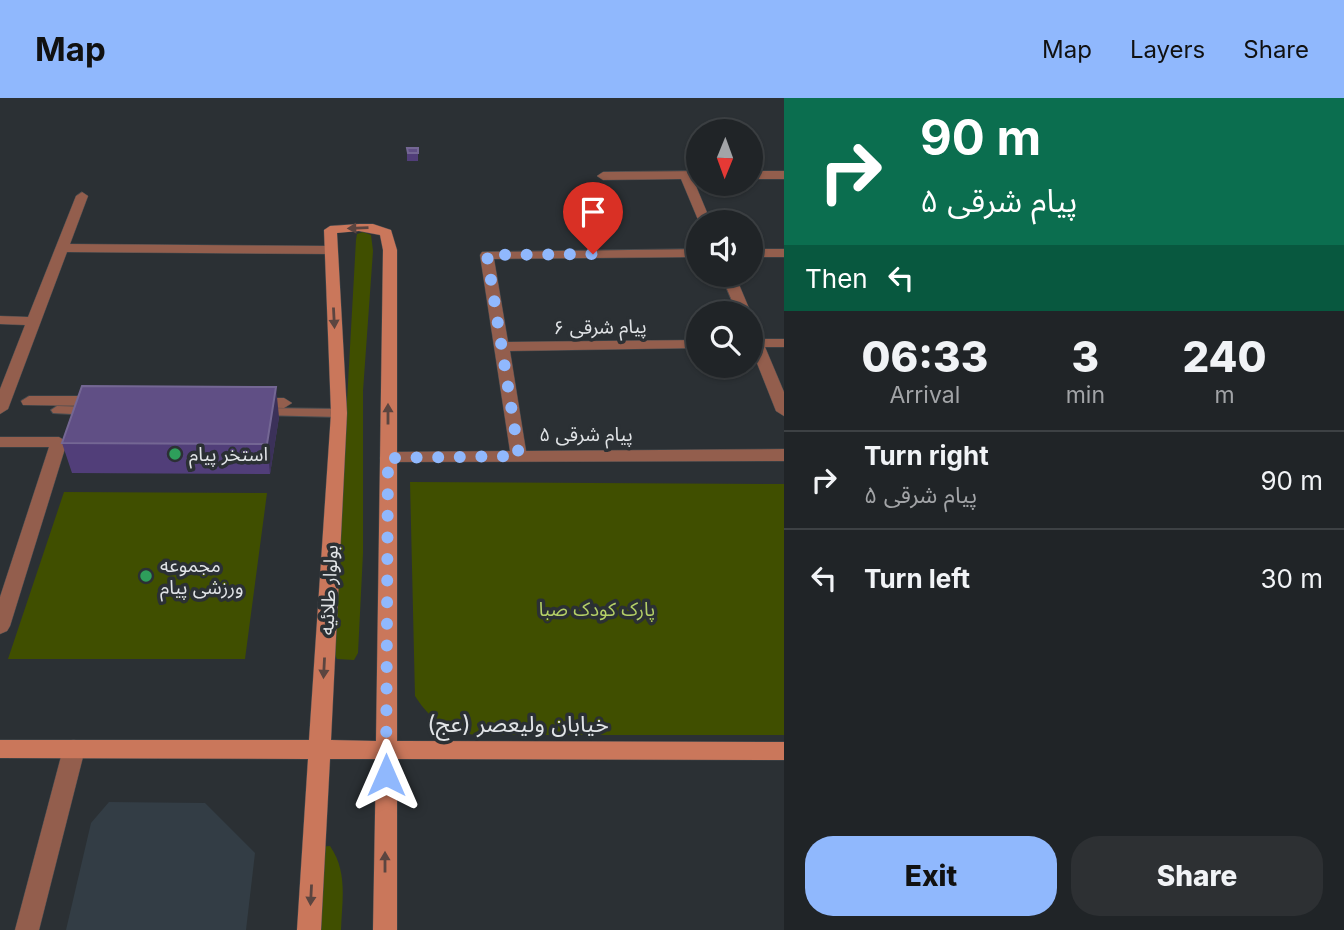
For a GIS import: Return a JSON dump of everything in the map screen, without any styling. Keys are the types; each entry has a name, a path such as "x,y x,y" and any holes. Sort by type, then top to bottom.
{"main road":[{"path":"330,250 330,230 362,228 378,228 386,233 390,250 385,930"},
{"name":"بولوار طلائیه","path":"309,930 339,412 330,250"},
{"name":"خیابان ولیعصر (عج)","path":"0,749 784,751"}],"street":[{"path":"603,176 686,175"},
{"path":"763,175 784,175"},
{"path":"0,409 82,197"},
{"path":"62,248 330,250"},
{"path":"519,456 487,255 686,253"},
{"path":"763,253 784,253"},
{"path":"0,320 34,321"},
{"path":"763,340 784,343"},
{"name":"پیام شرقی ۶","path":"502,348 686,344"},
{"path":"763,362 784,411"},
{"path":"29,401 111,406"},
{"path":"234,407 290,406"},
{"path":"0,442 58,442 8,576 0,626"},
{"name":"پیام شرقی ۵","path":"388,458 784,454"},
{"path":"27,930 74,749"}],"lane":[{"path":"57,410 111,406"},
{"path":"290,406 339,412"}],"shaded area":[{"path":"109,802 205,803 255,853 246,930 66,930 91,823"}],"green space":[{"path":"363,232 371,235 373,251 363,391 363,553 358,653 354,660 337,659 333,651 356,240 357,234"},
{"name":"پارک کودک صبا","path":"410,482 784,484 784,735 476,735 456,731 441,723 427,712 415,696"},
{"name":"مجموعه ورزشی پیام","path":"64,492 267,493 245,659 8,659"},
{"path":"330,846 342,876 341,930 307,930 317,847"}],"building":[{"path":"407,148 418,148 418,153 408,153"},
{"path":"82,386 276,387 267,444 62,443"}],"place":[{"name":"استخر پیام","path":"175,454"},
{"name":"مجموعه ورزشی پیام","path":"146,576"}],"route":[{"path":"386,775 388,458 519,456 487,255 593,254"}]}
